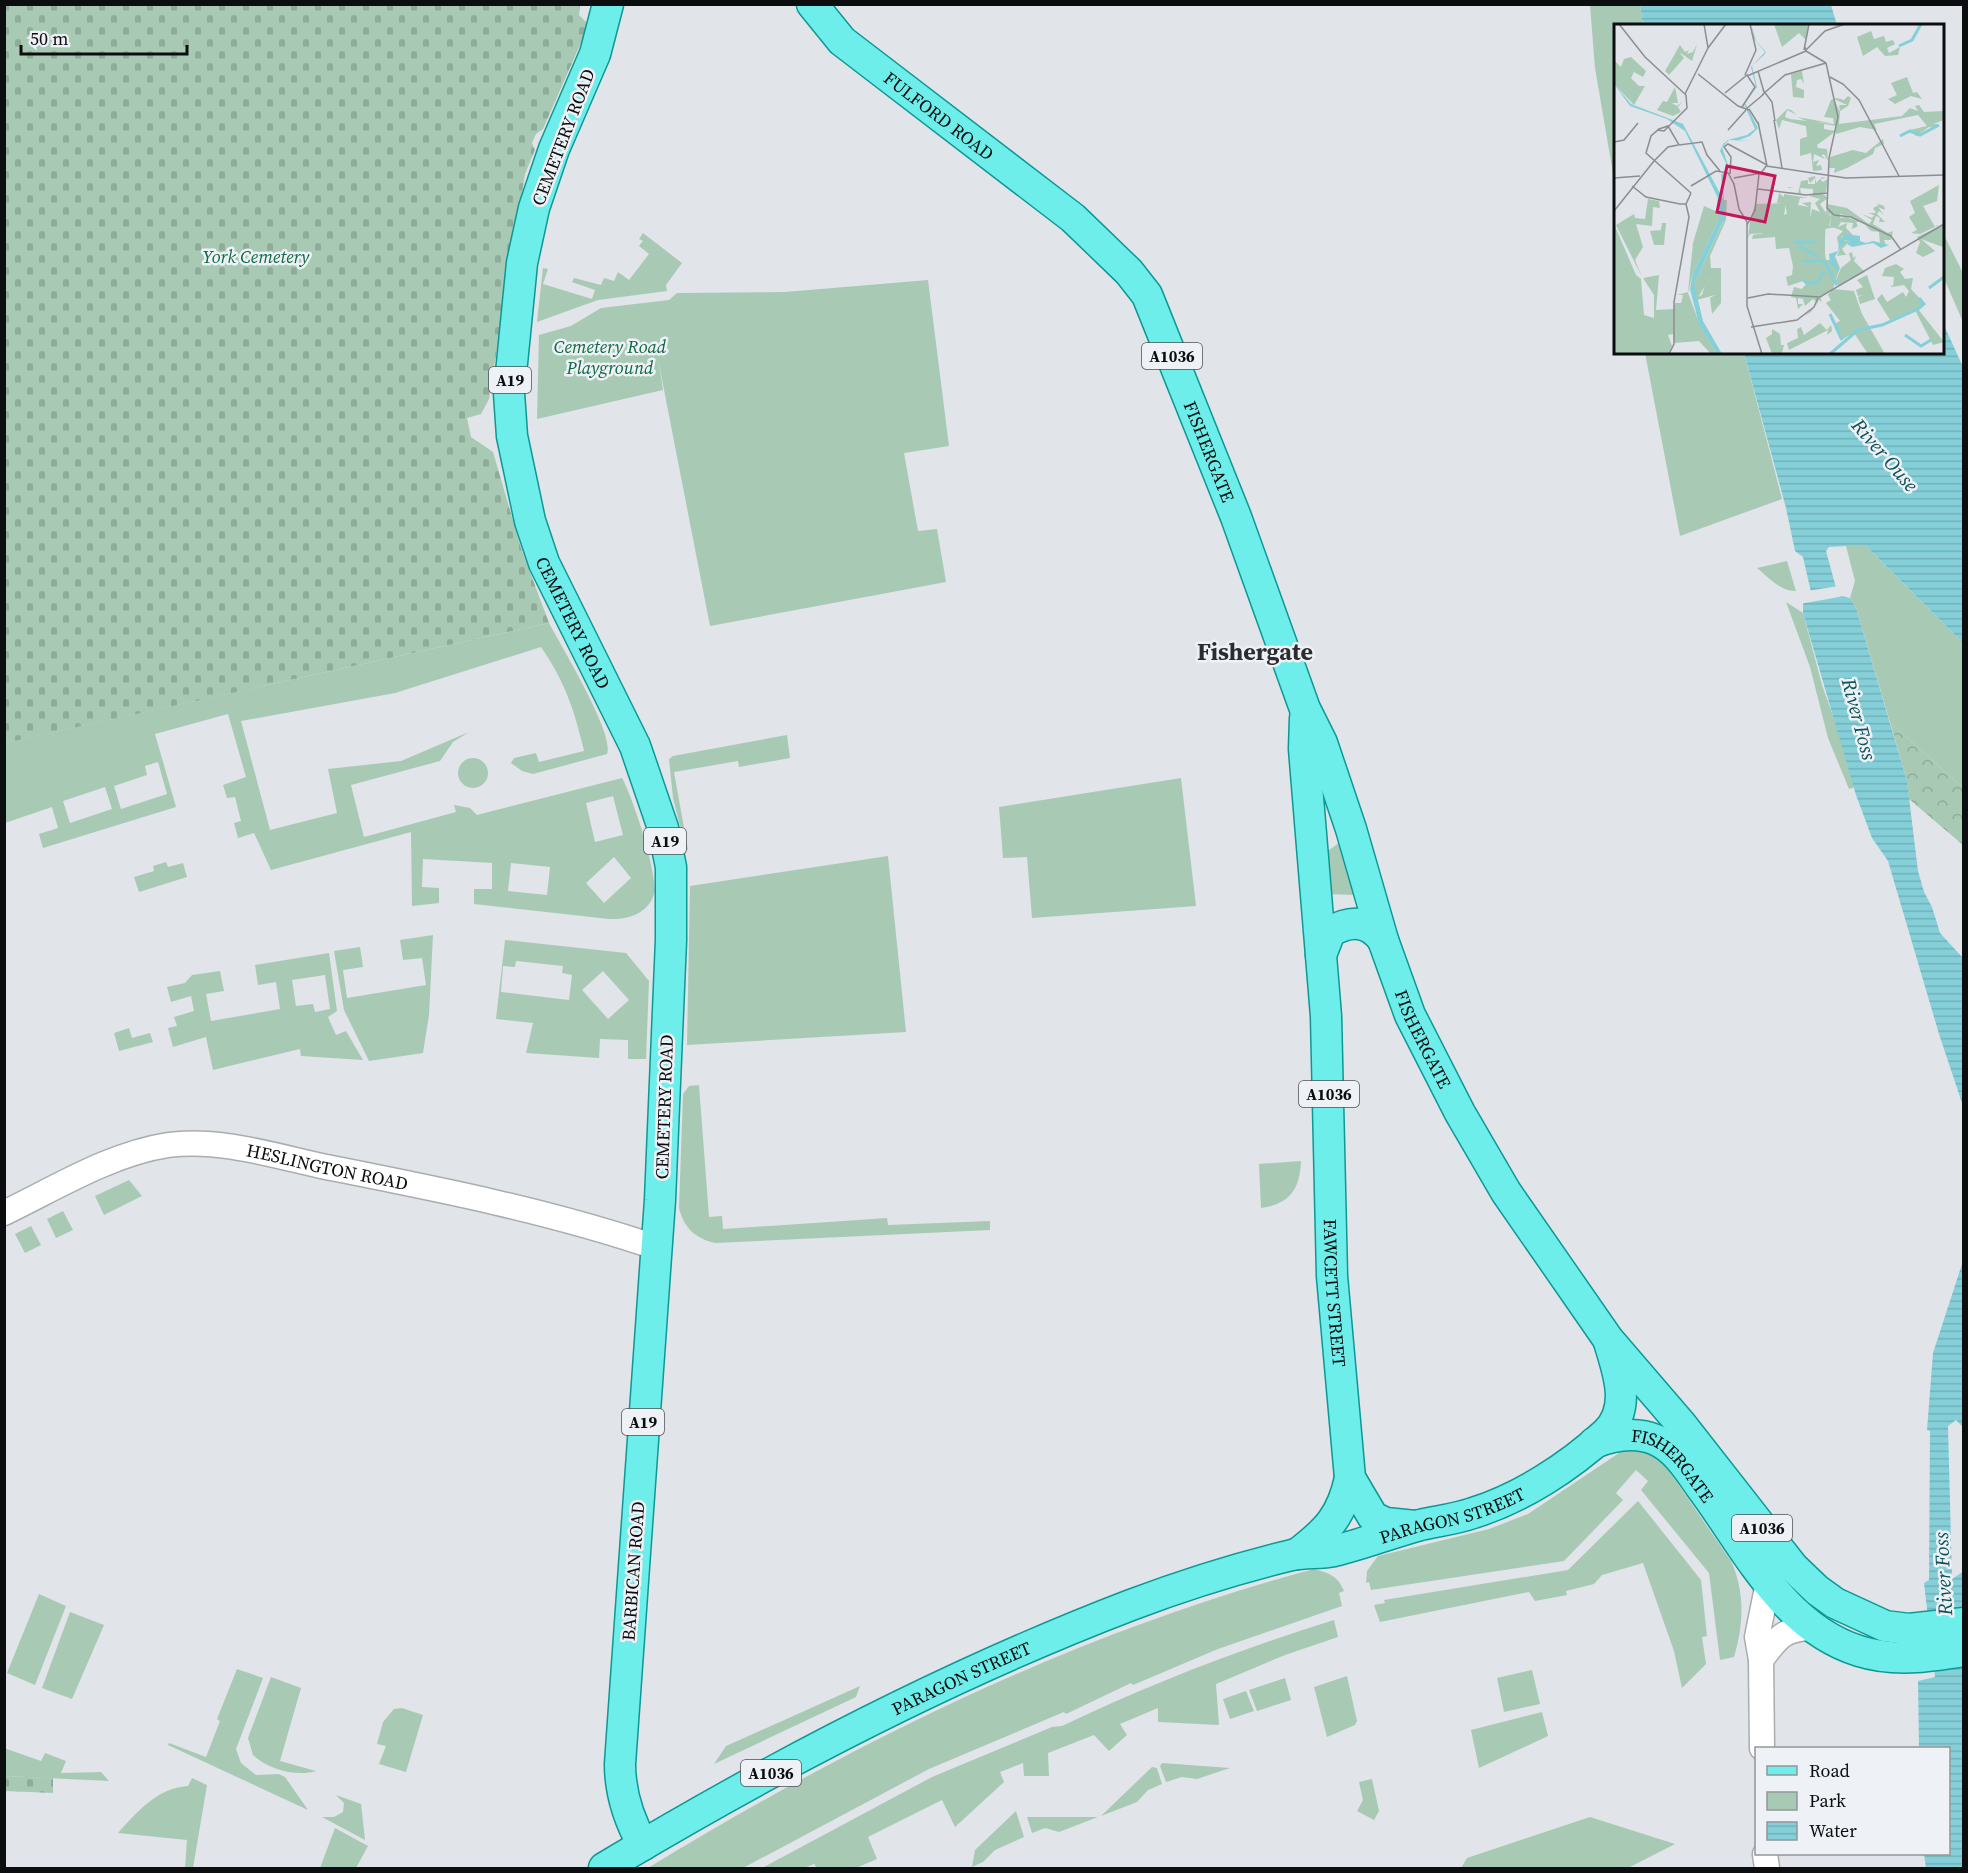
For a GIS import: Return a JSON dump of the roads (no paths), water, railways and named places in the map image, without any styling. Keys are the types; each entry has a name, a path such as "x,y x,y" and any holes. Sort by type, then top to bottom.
{"main road":[{"name":"CEMETERY ROAD","path":"608,4 595,54 554,149 534,208 522,263 509,393 512,436 530,521 562,602 635,746 663,828 671,867 658,1248"},
{"name":"FULFORD ROAD","path":"812,4 842,41 1073,218"},
{"name":"FISHERGATE","path":"1073,218 1129,272 1147,295 1236,517 1305,709 1322,743 1348,819 1383,940 1410,1015 1460,1113 1523,1217 1608,1340 1681,1424 1793,1567 1835,1603 1885,1626 1921,1648"},
{"name":"FISHERGATE","path":"1305,709 1304,749 1315,909 1322,955"},
{"path":"1322,955 1330,932 1351,923 1370,927 1383,940"},
{"name":"FAWCETT STREET","path":"1322,955 1326,1016 1332,1276 1350,1478 1373,1517 1386,1523 1418,1526"},
{"name":"BARBICAN ROAD","path":"643,1845 629,1816 622,1794 620,1764 658,1248"},
{"name":"FISHERGATE","path":"1594,1443 1612,1426 1622,1401 1617,1368 1608,1340"},
{"name":"FISHERGATE","path":"1594,1443 1611,1436 1627,1434 1655,1439 1665,1445 1691,1472 1768,1583 1814,1628 1859,1651 1921,1648"},
{"name":"PARAGON STREET","path":"643,1845 817,1748 901,1706 1042,1641 1224,1573 1297,1554 1330,1551 1418,1526 1472,1514 1509,1500 1594,1443"},
{"name":"PARAGON STREET","path":"1297,1554 1333,1522 1343,1502 1350,1478"},
{"name":"A1036","path":"1921,1648 1964,1623"},
{"name":"A1036","path":"1921,1648 1964,1651"},
{"name":"A1036","path":"604,1869 643,1845"}],"street":[{"name":"HESLINGTON ROAD","path":"4,1213 117,1159 168,1145 216,1144 447,1191 609,1232 658,1248"},
{"path":"1762,1747 1761,1660 1757,1637 1768,1583"},
{"path":"1761,1660 1777,1638 1786,1632 1796,1628 1814,1628"}],"water":[{"path":"1640,5 1831,5 1837,24 1643,24"},
{"path":"1944,325 1963,367 1963,643 1865,545 1829,547 1826,551 1838,595 1850,598 1856,608 1907,781 1918,871 1924,892 1932,907 1940,933 1963,958 1963,1106 1939,1034 1888,861 1872,838 1856,795 1803,613 1803,603 1811,592 1803,557 1795,551 1786,508 1744,354 1944,354"},
{"name":"River Foss","path":"1963,1261 1963,1427 1956,1420 1948,1426 1952,1579 1964,1571 1963,1868 1926,1868 1924,1855 1950,1855 1950,1747 1919,1747 1918,1681 1935,1677 1924,1583 1929,1580 1930,1431 1927,1430 1933,1353"}],"district":[{"name":"Fishergate","path":"1255,651"}],"park label":[{"name":"York Cemetery","path":"256,256"},
{"name":"Cemetery Road Playground","path":"610,356"}],"water label":[{"name":"River Ouse","path":"1885,455"}]}
